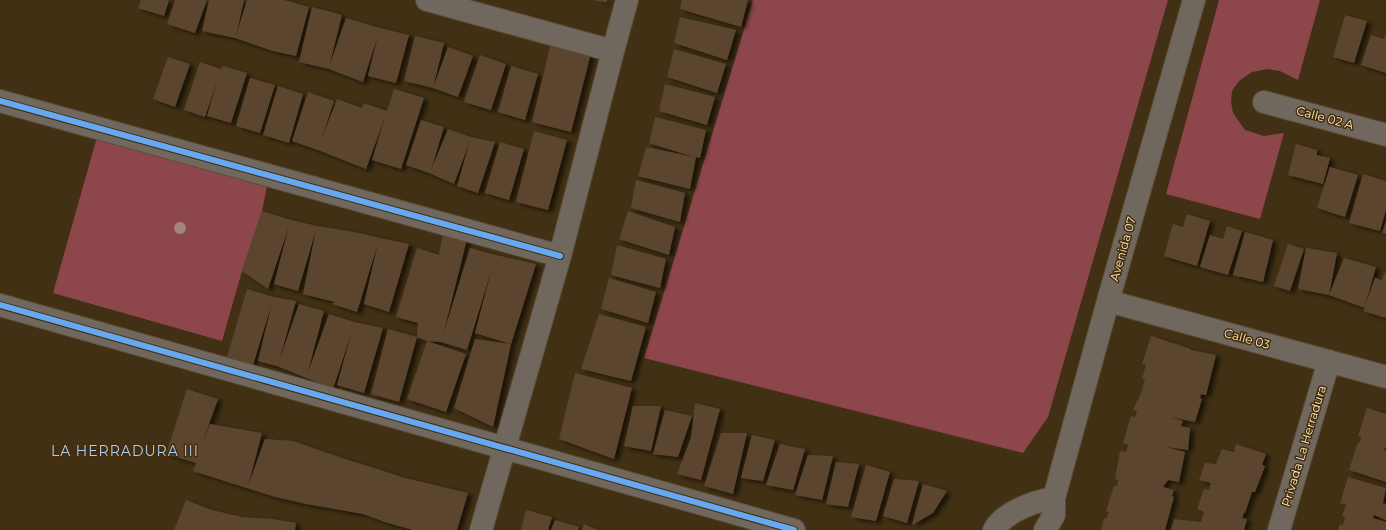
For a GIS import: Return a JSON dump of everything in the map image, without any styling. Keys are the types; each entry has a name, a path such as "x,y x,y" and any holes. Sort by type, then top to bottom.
{"street":[{"path":"427,0 613,51"},
{"path":"481,530 560,256 627,0"},
{"name":"Avenida 07","path":"1045,530 1054,515 1054,498 1108,301 1194,0"},
{"path":"0,101 560,256"},
{"name":"Calle 02 A","path":"1264,102 1386,135"},
{"name":"Calle 03","path":"1108,301 1386,377"},
{"path":"0,305 794,530"},
{"name":"Privada La Herradura","path":"1279,530 1329,361"},
{"path":"994,530 996,526 1016,510 1038,501 1054,498"}],"shaded area":[{"path":"753,0 1168,0 1048,417 1023,453 644,358"},
{"path":"1219,0 1320,0 1298,80 1280,71 1267,69 1252,72 1239,81 1232,91 1231,102 1233,113 1245,130 1264,136 1284,133 1260,219 1166,194"},
{"path":"97,137 267,186 262,211 242,271 222,341 53,293"}],"building":[{"path":"141,0 169,0 164,16 138,8"},
{"path":"175,0 207,0 195,33 167,24"},
{"path":"209,0 244,0 236,36 247,0 284,0 309,7 296,56 273,51 235,38 202,31"},
{"path":"607,0 607,2 596,1"},
{"path":"682,0 748,0 741,27 680,9"},
{"path":"312,7 342,15 329,67 346,18 409,35 396,83 368,76 378,35 363,82 329,69 299,62"},
{"path":"1345,15 1367,21 1354,63 1333,57"},
{"path":"680,17 736,30 727,60 674,43"},
{"path":"1386,34 1386,73 1361,65 1371,35 1384,39"},
{"path":"415,36 444,43 433,88 404,81"},
{"path":"551,43 591,53 571,132 532,122"},
{"path":"448,47 473,56 458,97 433,88"},
{"path":"674,49 726,64 717,93 667,77"},
{"path":"480,55 506,64 491,110 464,102"},
{"path":"168,57 190,64 175,107 153,99"},
{"path":"200,62 221,69 223,66 247,73 231,123 207,116 218,79 205,117 184,110"},
{"path":"511,66 538,74 525,120 498,112"},
{"path":"250,78 275,85 260,133 236,126"},
{"path":"665,84 715,97 707,125 659,111"},
{"path":"278,86 303,94 289,143 263,135"},
{"path":"394,89 424,98 401,169 372,160 385,117 366,169 292,141 308,92 334,101 321,141 337,99 362,108 364,103 387,111"},
{"path":"655,117 706,130 700,158 696,157 690,189 638,176 646,147 694,157 649,143"},
{"path":"421,120 444,127 431,170 448,129 471,137 495,142 478,193 457,186 470,141 454,184 406,165"},
{"path":"534,131 567,140 548,210 516,202"},
{"path":"500,142 524,149 509,200 485,193"},
{"path":"1296,144 1317,150 1317,155 1330,158 1323,184 1288,175"},
{"path":"1330,167 1358,175 1345,217 1317,208"},
{"path":"1363,174 1386,181 1386,210 1380,231 1349,223"},
{"path":"636,180 685,193 680,222 631,208"},
{"path":"262,211 317,226 354,232 409,244 389,312 364,304 378,243 357,312 332,304 335,302 303,294 316,230 298,291 274,284 289,226 268,289 242,271"},
{"path":"628,211 675,227 669,255 619,239"},
{"path":"1187,214 1210,221 1197,266 1164,256 1173,224 1183,227"},
{"path":"1386,221 1386,234 1382,233"},
{"path":"1227,226 1242,231 1228,275 1200,267 1210,235 1223,239"},
{"path":"1245,232 1273,240 1263,282 1233,275"},
{"path":"443,233 467,239 443,335 470,248 536,264 511,344 475,333 492,268 467,350 441,342 427,341 417,337 418,323 396,317 417,248 439,255"},
{"path":"1288,244 1304,249 1290,291 1274,286"},
{"path":"617,245 666,259 660,288 611,275"},
{"path":"1306,248 1337,253 1329,295 1298,289"},
{"path":"1344,258 1376,267 1365,306 1375,278 1382,280 1385,272 1386,318 1363,311 1365,308 1329,295"},
{"path":"609,278 656,292 648,323 601,309"},
{"path":"247,289 274,297 296,301 279,361 299,304 324,311 307,375 329,314 354,322 383,328 364,393 337,385 352,331 333,389 277,366 258,361 272,303 253,365 227,357"},
{"path":"599,314 646,327 631,381 581,369"},
{"path":"388,329 417,337 399,402 371,394"},
{"path":"1151,336 1191,350 1216,355 1206,395 1201,394 1200,398 1202,399 1195,422 1170,417 1183,421 1181,426 1190,428 1188,450 1166,447 1185,452 1179,482 1168,480 1163,487 1174,490 1172,496 1174,497 1165,530 1101,530 1104,518 1106,519 1109,512 1106,511 1114,486 1117,486 1118,480 1115,479 1120,451 1126,452 1128,445 1123,443 1131,416 1135,417 1137,411 1133,410 1141,393 1145,379 1142,379 1146,365 1142,364"},
{"path":"475,339 511,344 493,427 454,408"},
{"path":"427,341 466,354 446,412 407,399"},
{"path":"575,373 632,388 614,459 559,439"},
{"path":"187,389 218,399 202,444 210,424 262,433 248,486 265,439 293,441 405,478 468,493 457,530 413,530 363,514 275,497 193,471 196,463 166,454"},
{"path":"695,403 720,409 701,480 677,474 691,438"},
{"path":"633,406 661,406 651,451 624,446"},
{"path":"1367,408 1386,414 1386,447 1384,450 1386,451 1386,482 1349,470 1358,442 1360,443 1361,437 1358,436"},
{"path":"665,410 692,416 678,457 653,454"},
{"path":"721,433 747,433 733,494 704,486"},
{"path":"752,435 775,440 763,481 741,478"},
{"path":"780,444 805,449 793,490 766,485"},
{"path":"1236,444 1266,454 1262,465 1265,466 1255,492 1252,492 1242,518 1247,519 1244,530 1171,530 1174,519 1201,522 1204,512 1197,509 1204,489 1209,490 1211,483 1199,480 1205,463 1216,464 1222,449 1234,452"},
{"path":"808,455 833,456 822,500 795,495"},
{"path":"836,462 859,464 848,507 826,504"},
{"path":"866,465 890,472 876,521 851,517"},
{"path":"1348,477 1386,488 1383,503 1386,504 1386,520 1374,515 1373,518 1386,522 1386,530 1338,530 1340,524 1343,525 1345,517 1342,516 1346,505 1340,503"},
{"path":"894,479 919,481 907,523 883,516"},
{"path":"923,484 947,491 933,513 912,525"},
{"path":"186,500 212,510 242,517 272,519 296,523 295,530 174,530"},
{"path":"526,510 552,517 548,530 521,530"},
{"path":"555,520 579,527 578,530 551,530"},
{"path":"584,524 598,530 582,530"}],"cycle path":[{"path":"0,101 560,256"},
{"path":"0,305 794,530"}],"district":[{"name":"LA HERRADURA III","path":"125,451"}]}
